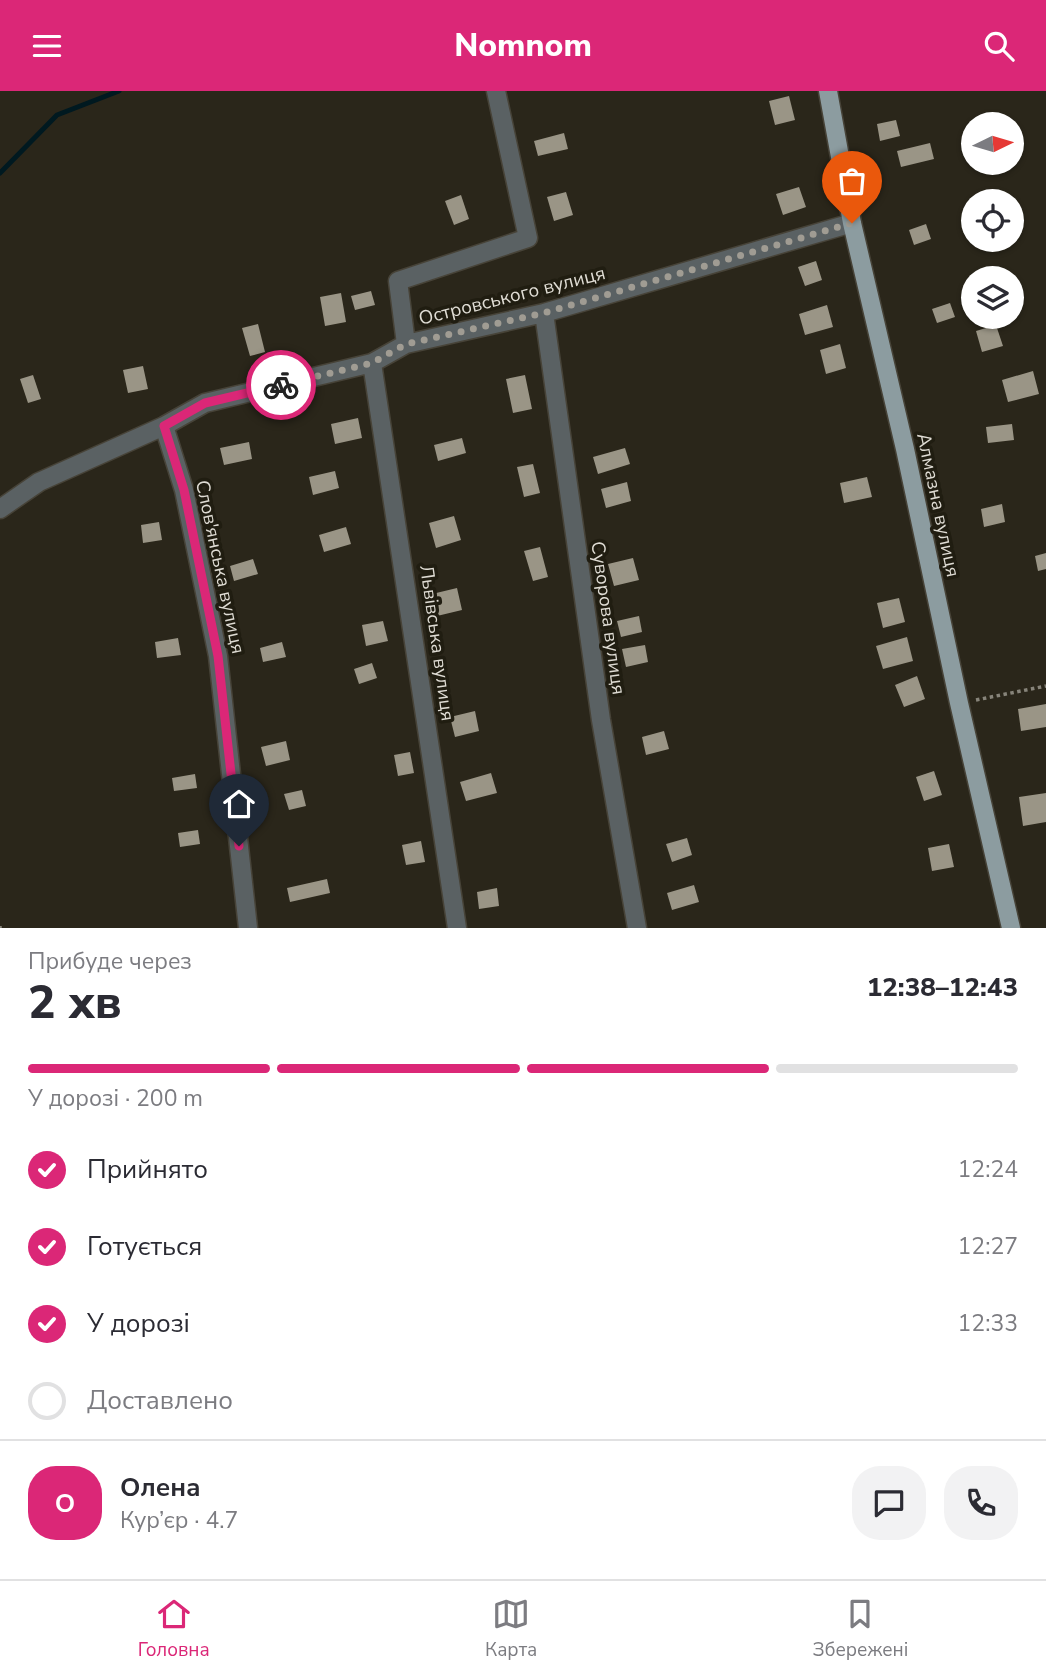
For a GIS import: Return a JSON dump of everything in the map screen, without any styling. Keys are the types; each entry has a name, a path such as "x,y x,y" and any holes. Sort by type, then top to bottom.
{"main road":[{"name":"Алмазна вулиця","path":"828,91 852,223 905,449 1010,928"}],"street":[{"path":"406,344 398,281 528,238 496,91"},
{"name":"Островського вулиця","path":"0,509 39,482 164,426 205,403 372,363 406,344 544,313 852,223"},
{"name":"Суворова вулиця","path":"544,313 601,720 637,928"},
{"name":"Львівська вулиця","path":"372,363 457,928"},
{"name":"Слов'янська вулиця","path":"164,426 184,490 218,656 248,928"}],"path":[{"path":"959,703 1046,687"}],"building":[{"path":"789,96 795,120 775,125 769,101"},
{"path":"896,120 900,136 880,141 877,124"},
{"path":"564,133 568,149 538,156 534,141"},
{"path":"930,143 934,159 901,167 897,151"},
{"path":"799,187 806,207 783,215 776,194"},
{"path":"566,192 573,215 554,221 547,197"},
{"path":"461,195 469,219 454,225 445,201"},
{"path":"926,224 931,239 914,245 909,230"},
{"path":"816,261 822,280 805,286 798,267"},
{"path":"371,291 375,305 355,310 351,296"},
{"path":"341,293 346,322 325,326 320,297"},
{"path":"950,303 955,317 937,323 932,309"},
{"path":"827,305 833,327 805,335 799,314"},
{"path":"258,324 265,352 250,356 242,328"},
{"path":"997,329 1003,346 982,352 976,331"},
{"path":"840,344 846,368 826,374 820,350"},
{"path":"143,366 148,389 128,393 123,370"},
{"path":"1033,371 1039,394 1008,402 1002,380"},
{"path":"33,375 41,399 28,403 20,379"},
{"path":"525,375 532,409 513,413 506,379"},
{"path":"358,418 362,438 335,444 331,424"},
{"path":"1012,424 1014,440 988,443 986,427"},
{"path":"462,438 466,453 438,461 434,445"},
{"path":"249,442 252,459 224,465 220,448"},
{"path":"625,448 630,464 598,474 593,457"},
{"path":"533,464 540,493 524,497 517,467"},
{"path":"335,471 339,488 313,495 309,477"},
{"path":"867,477 872,497 844,503 840,483"},
{"path":"627,482 631,501 606,508 601,489"},
{"path":"1002,504 1005,522 984,527 981,509"},
{"path":"454,516 461,540 436,548 429,523"},
{"path":"159,522 162,540 143,543 141,525"},
{"path":"346,527 351,544 324,552 319,535"},
{"path":"540,547 548,577 533,581 524,551"},
{"path":"1046,553 1046,569 1038,571 1035,556"},
{"path":"633,558 639,580 614,586 608,564"},
{"path":"253,559 258,574 234,581 230,566"},
{"path":"457,588 462,610 437,616 432,594"},
{"path":"899,598 905,622 883,628 877,603"},
{"path":"639,616 642,632 621,637 617,621"},
{"path":"383,621 388,641 366,646 362,625"},
{"path":"907,637 913,661 883,669 876,646"},
{"path":"178,638 181,655 157,658 155,642"},
{"path":"282,642 286,657 263,662 260,648"},
{"path":"645,645 648,662 626,667 622,649"},
{"path":"372,663 377,678 359,684 354,669"},
{"path":"917,676 925,699 904,707 895,685"},
{"path":"1046,704 1046,727 1021,731 1018,709"},
{"path":"475,711 479,731 455,737 450,717"},
{"path":"664,731 669,749 646,755 642,737"},
{"path":"286,741 290,760 266,766 261,747"},
{"path":"410,752 414,773 398,776 394,755"},
{"path":"934,771 942,795 924,801 916,777"},
{"path":"491,773 497,793 466,801 460,782"},
{"path":"195,774 197,788 174,791 172,778"},
{"path":"302,790 306,806 289,810 284,794"},
{"path":"1046,793 1046,822 1023,826 1019,797"},
{"path":"198,830 200,844 180,847 178,833"},
{"path":"687,838 692,855 672,862 666,844"},
{"path":"421,841 425,862 406,865 402,845"},
{"path":"949,844 954,867 932,871 928,848"},
{"path":"327,879 330,893 290,902 287,888"},
{"path":"694,885 699,902 672,910 667,893"},
{"path":"497,888 499,906 479,909 477,892"}],"waterway":[{"path":"0,173 57,115 119,91"}],"way so far":[{"path":"281,385 372,363 406,344 544,313 852,223"}],"route":[{"path":"239,846 218,656 184,490 164,426 205,403 281,385"}]}
